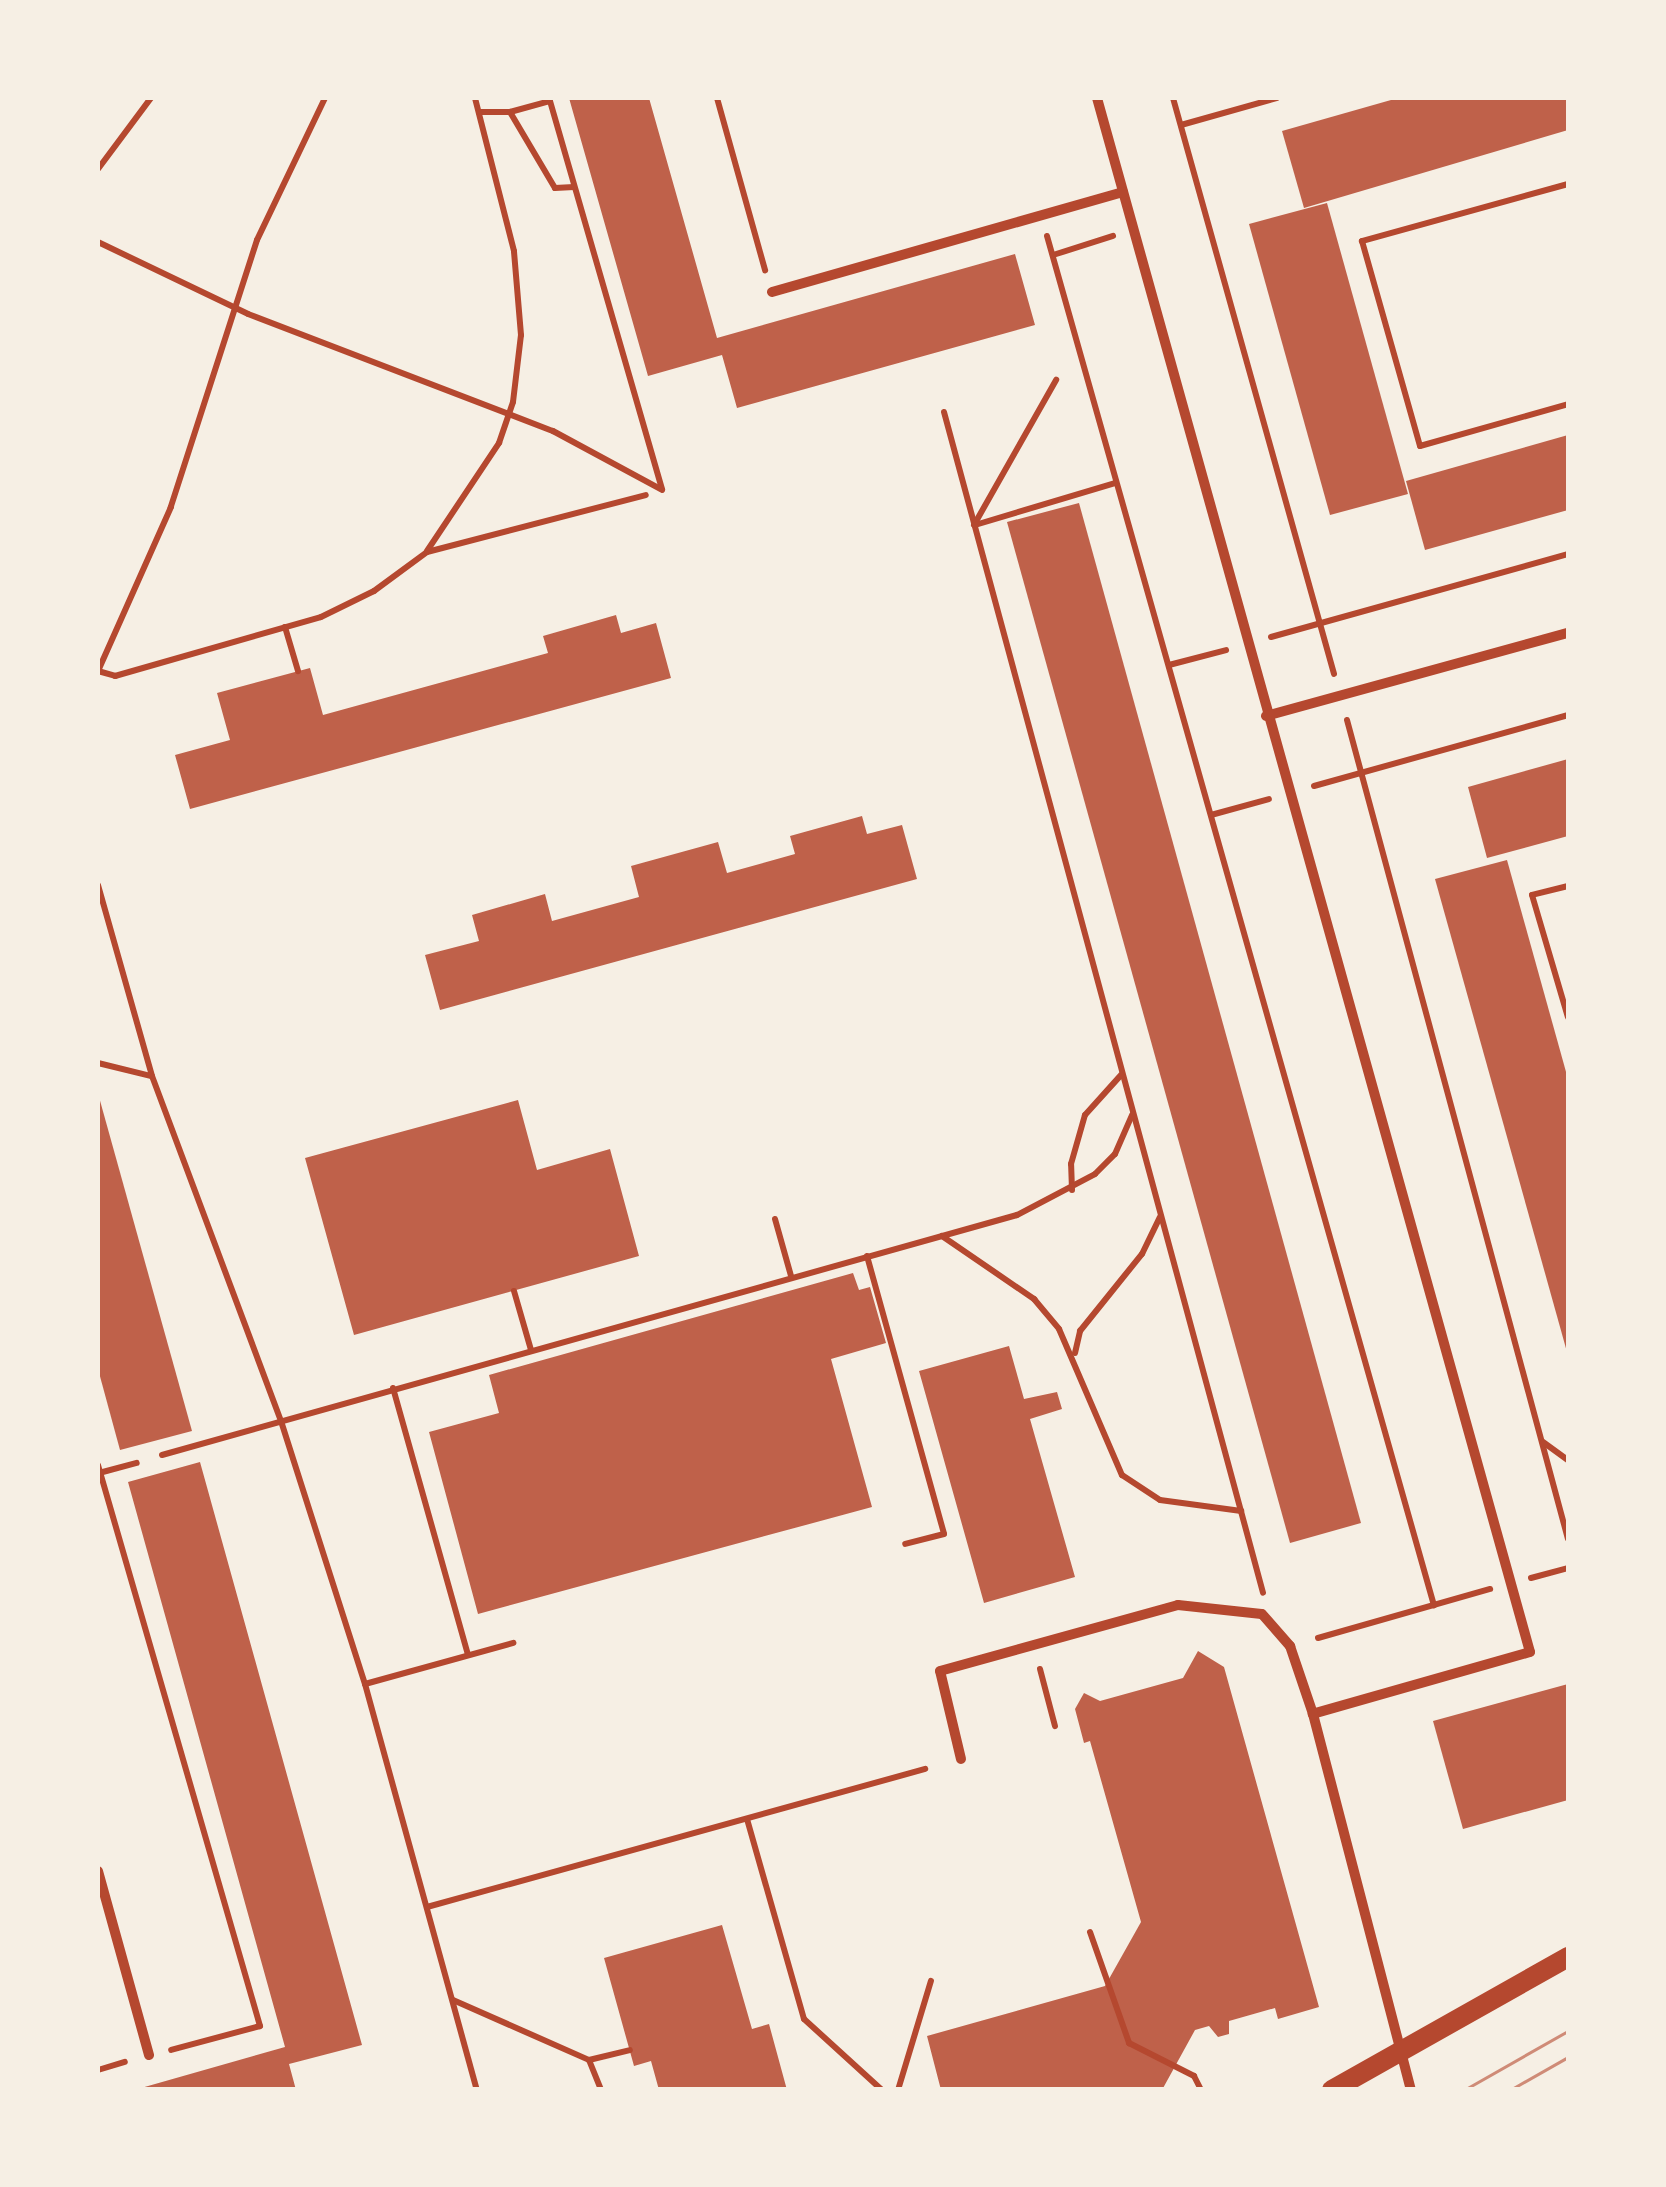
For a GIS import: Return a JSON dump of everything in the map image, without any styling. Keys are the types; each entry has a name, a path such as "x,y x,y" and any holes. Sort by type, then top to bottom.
{"main road":[{"path":"1332,2090 1568,1957"}],"street":[{"path":"1096,98 1287,794 1530,1652 1313,1714"},
{"path":"772,292 1123,192"},
{"path":"1266,716 1568,633"},
{"path":"961,1759 940,1670 1178,1605 1262,1614 1290,1646 1313,1714 1411,2090"},
{"path":"98,1871 148,2056"}],"path":[{"path":"98,170 152,98"},
{"path":"325,98 256,240 171,506 98,671 114,676 285,627 374,591 427,552 472,488 509,414 521,335 520,297 475,98"},
{"path":"718,98 772,292"},
{"path":"1173,98 1340,696 1568,1540"},
{"path":"1181,125 1277,98"},
{"path":"98,242 235,308 509,414 662,490 550,101 510,112 479,112"},
{"path":"510,112 555,188 574,187"},
{"path":"1568,184 1362,241 1420,446 1568,404"},
{"path":"1042,216 1434,1606"},
{"path":"1052,256 1134,230"},
{"path":"974,525 1056,380"},
{"path":"944,412 1263,1590 1262,1614"},
{"path":"974,525 1115,483"},
{"path":"427,552 646,495"},
{"path":"1169,666 1568,554"},
{"path":"285,627 298,671"},
{"path":"1211,815 1568,715"},
{"path":"98,885 152,1076 281,1421 365,1684 477,2090"},
{"path":"1568,886 1532,895 1568,1016"},
{"path":"98,1063 152,1076"},
{"path":"1072,1191 1071,1164 1085,1115 1121,1075"},
{"path":"162,1456 1017,1215 1072,1191 1115,1154 1132,1116"},
{"path":"1075,1354 1080,1331 1142,1254 1160,1216"},
{"path":"775,1219 791,1276"},
{"path":"941,1236 1034,1299 1075,1354 1122,1475 1160,1500 1241,1511"},
{"path":"867,1255 944,1534 905,1544"},
{"path":"514,1290 532,1350"},
{"path":"393,1388 468,1654"},
{"path":"1542,1441 1568,1460"},
{"path":"98,2070 260,2026 98,1470 136,1463"},
{"path":"1318,1638 1568,1568"},
{"path":"365,1684 513,1643"},
{"path":"1033,1645 1055,1726"},
{"path":"427,1908 925,1769"},
{"path":"747,1818 804,2019 882,2090"},
{"path":"1090,1932 1129,2043 1194,2076 1201,2090"},
{"path":"898,2090 931,1981"},
{"path":"452,1999 589,2060 630,2050"},
{"path":"589,2060 601,2090"}],"building":[{"path":"569,98 649,98 717,338 1015,254 1035,325 737,408 722,355 648,376"},
{"path":"1398,98 1568,98 1568,130 1304,208 1282,131"},
{"path":"1327,203 1408,494 1330,515 1249,224"},
{"path":"1568,435 1568,510 1425,550 1406,481"},
{"path":"1079,503 1361,1523 1290,1543 1007,522"},
{"path":"616,615 621,633 656,623 671,678 190,809 175,755 230,740 217,693 310,668 323,715 548,653 543,636"},
{"path":"1568,759 1568,836 1487,858 1468,787"},
{"path":"862,816 867,834 902,825 917,879 440,1010 425,955 479,941 472,915 545,894 552,921 639,897 631,866 718,842 727,873 795,854 790,836"},
{"path":"1507,860 1568,1079 1567,1352 1435,879"},
{"path":"99,1097 192,1431 120,1450 98,1369"},
{"path":"518,1100 537,1170 610,1149 639,1256 354,1335 305,1158"},
{"path":"853,1273 859,1290 870,1287 886,1343 831,1359 872,1507 478,1614 429,1432 499,1413 489,1375"},
{"path":"1009,1346 1024,1399 1057,1392 1062,1409 1030,1419 1075,1577 984,1603 919,1371"},
{"path":"200,1462 362,2045 289,2064 296,2090 134,2090 285,2047 128,1482"},
{"path":"1198,1651 1224,1667 1319,2007 1278,2019 1275,2008 1229,2021 1229,2034 1218,2037 1209,2026 1195,2030 1162,2090 941,2090 927,2036 1105,1986 1141,1922 1090,1741 1084,1743 1075,1709 1084,1693 1100,1701 1183,1678"},
{"path":"1568,1684 1568,1800 1463,1829 1433,1721"},
{"path":"722,1925 752,2029 769,2024 787,2090 659,2090 651,2061 634,2066 604,1958"}],"tram line":[{"path":"1464,2090 1568,2031"},
{"path":"1510,2090 1568,2057"}]}
